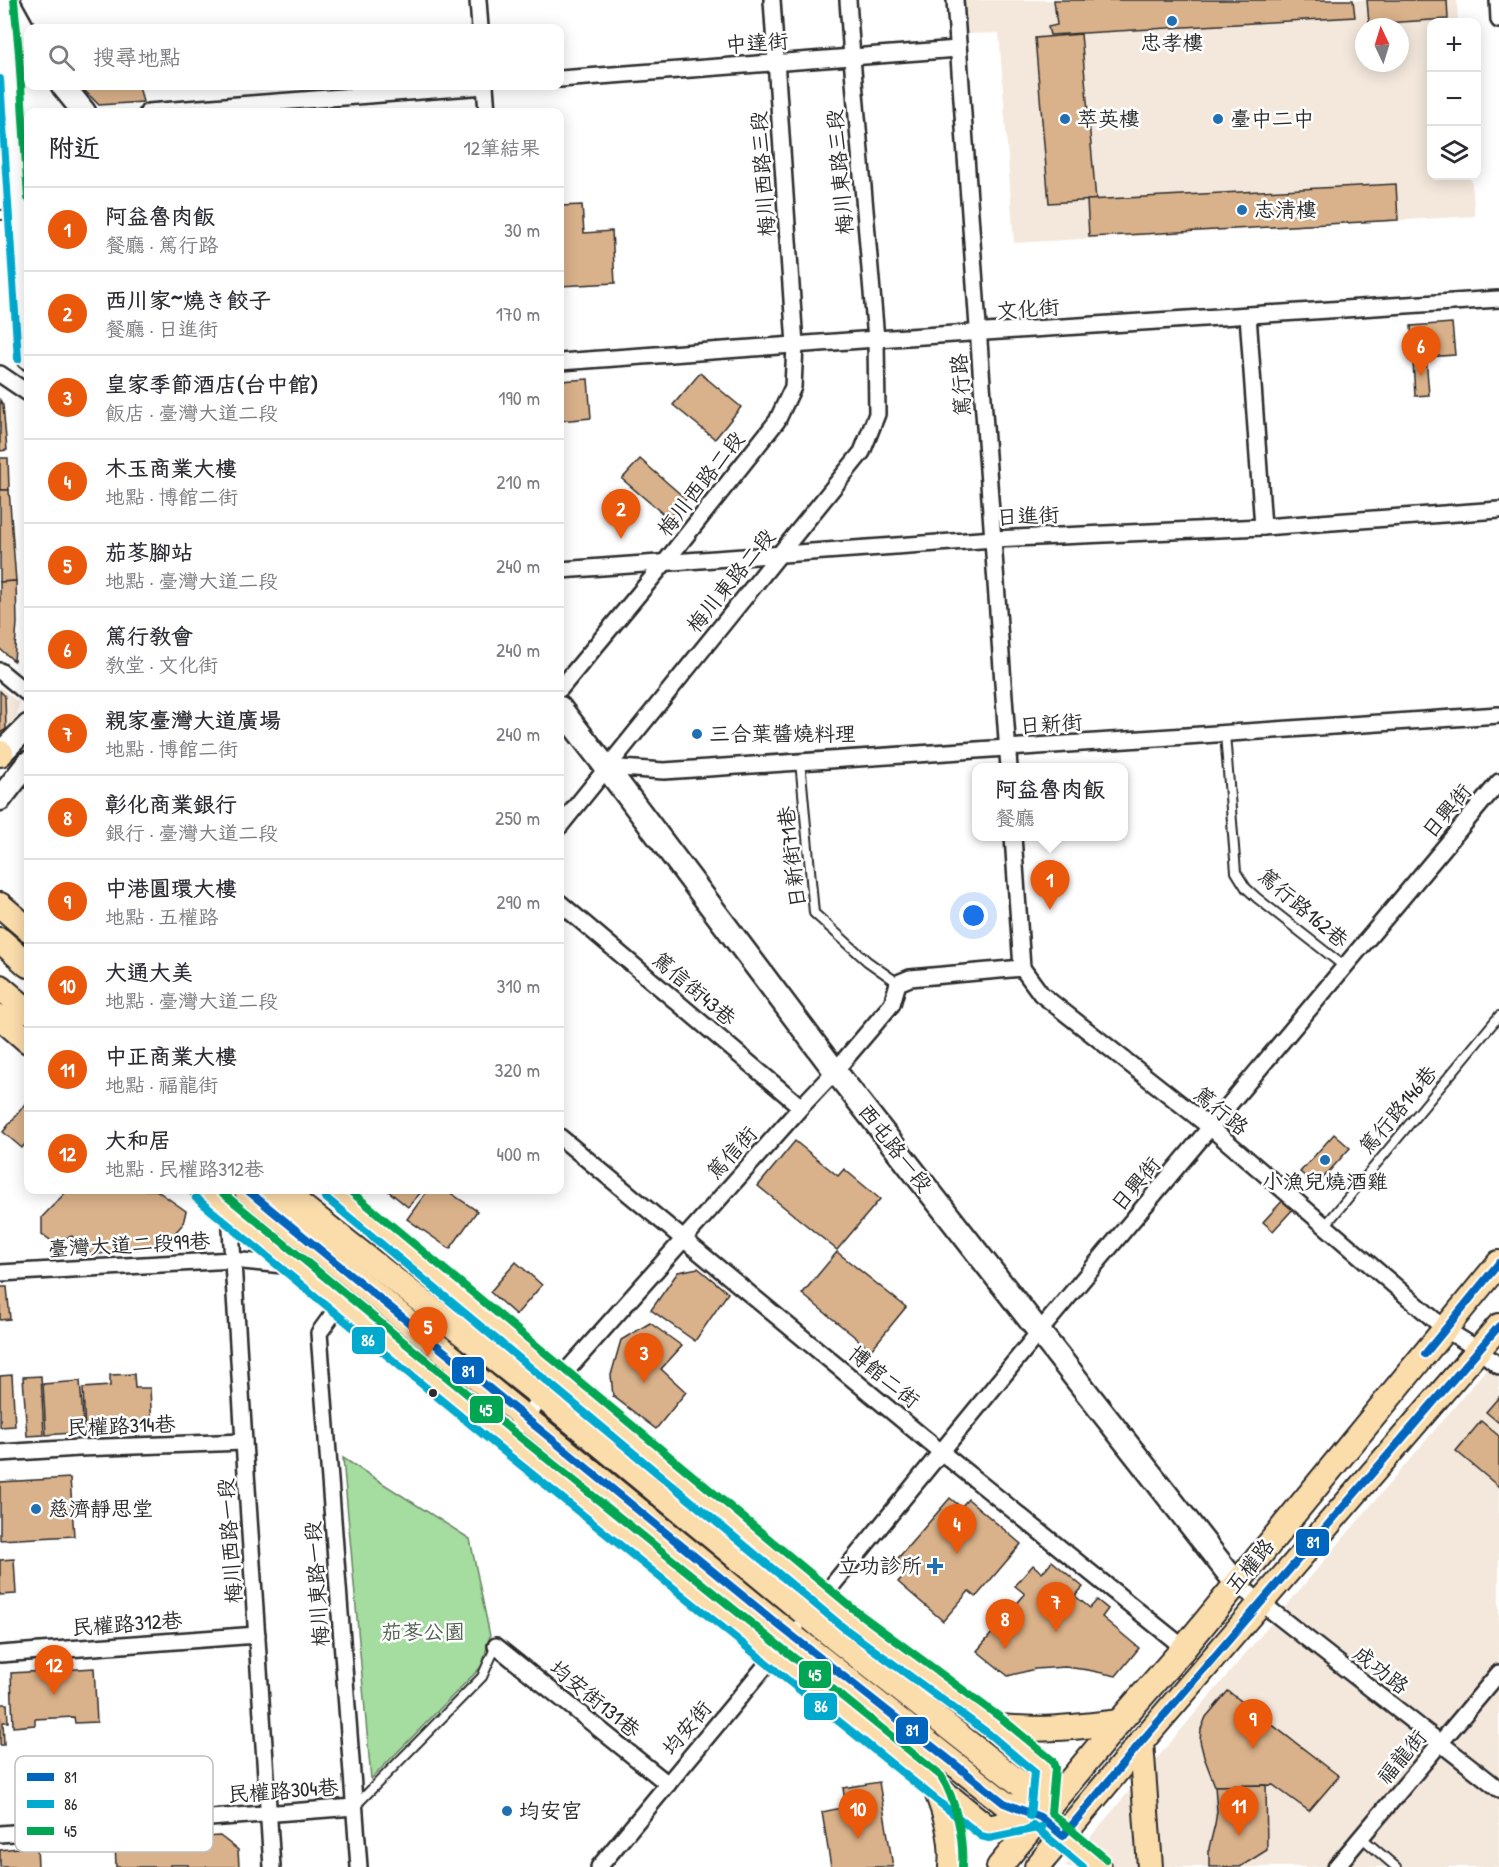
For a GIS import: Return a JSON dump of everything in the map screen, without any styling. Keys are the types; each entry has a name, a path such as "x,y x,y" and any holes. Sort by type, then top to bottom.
{"main road":[{"path":"0,905 24,926"},
{"path":"0,940 24,961"},
{"path":"0,987 24,1008"},
{"path":"0,1017 24,1038"},
{"path":"208,1194 506,1439 988,1828 1040,1817"},
{"path":"252,1194 791,1635 1004,1803 1040,1817 1098,1867"},
{"path":"286,1194 543,1397 807,1616 1023,1786 1040,1817"},
{"path":"338,1194 851,1620 995,1726 1045,1768 1040,1817"},
{"name":"五權路","path":"999,1867 1119,1722 1184,1648 1499,1263"},
{"name":"五權路","path":"1037,1867 1141,1742 1499,1326"},
{"path":"995,1726 1011,1729 1119,1722"},
{"path":"1141,1742 1150,1867"},
{"path":"934,1784 948,1821 951,1837 951,1867"}],"street":[{"path":"5,0 24,31"},
{"path":"5,0 4,58 24,310"},
{"path":"478,0 480,24"},
{"name":"梅川西路三段","path":"772,0 795,345"},
{"name":"梅川東路三段","path":"848,0 876,339"},
{"name":"篤行路","path":"955,0 1009,763"},
{"path":"1498,0 1499,20"},
{"name":"中達街","path":"564,79 958,49"},
{"path":"66,90 81,108"},
{"path":"200,108 433,90"},
{"path":"485,90 487,108"},
{"name":"文化街","path":"564,362 876,339 1499,300"},
{"path":"1248,315 1263,526"},
{"name":"梅川東路二段","path":"564,821 862,452 877,414 876,339"},
{"name":"梅川西路二段","path":"564,684 777,421 793,387 795,345"},
{"path":"0,374 24,390"},
{"name":"日進街","path":"564,570 993,539 1263,526 1499,510"},
{"path":"0,671 24,691"},
{"name":"西屯路一段","path":"564,713 835,1071 1236,1583"},
{"name":"日新街","path":"606,767 664,771 1499,715"},
{"path":"0,754 24,730"},
{"path":"0,799 24,768"},
{"name":"日興街","path":"807,1616 1039,1332 1499,782"},
{"path":"898,983 910,978 1022,968 1013,841"},
{"name":"篤信街43巷","path":"564,906 801,1107"},
{"name":"篤行路","path":"1022,968 1041,994 1211,1128 1445,1329 1479,1350 1499,1366"},
{"name":"篤信街","path":"506,1439 835,1071 892,1004 898,983"},
{"name":"博館二街","path":"564,1140 941,1452 1184,1648"},
{"name":"梅川西路一段","path":"230,1213 272,1867"},
{"name":"臺灣大道二段99巷","path":"0,1273 233,1260 295,1266"},
{"name":"梅川東路一段","path":"340,1304 319,1333 359,1867"},
{"name":"民權路314巷","path":"0,1454 79,1448 244,1442"},
{"name":"成功路","path":"1236,1583 1499,1789"},
{"name":"均安街","path":"599,1867 807,1616"},
{"name":"民權路312巷","path":"0,1654 257,1635"},
{"name":"均安街131巷","path":"496,1646 668,1784"},
{"name":"福龍街","path":"1336,1867 1499,1673"},
{"name":"民權路304巷","path":"213,1817 354,1807"},
{"name":"民權路304巷","path":"0,1834 15,1833"}],"lane":[{"name":"篤行路162巷","path":"1225,734 1236,872 1246,888 1257,898 1345,967"},
{"name":"日新街71巷","path":"800,761 814,914 867,961 898,983"},
{"name":"篤行路146巷","path":"1324,1227 1499,1016"},
{"path":"354,1807 482,1677 496,1646"},
{"path":"1361,1837 1396,1867"}],"shaded area":[{"name":"臺中二中","path":"964,0 1457,0 1458,18 1427,18 1427,180 1471,180 1475,216 1014,243 999,33 965,34"},
{"path":"0,687 19,703 16,729 0,738"},
{"path":"1499,1354 1499,1867 1065,1867"}],"green space":[{"name":"茄苳公園","path":"343,1458 470,1539 490,1636 482,1666 371,1779"}],"building":[{"name":"忠孝樓","path":"1054,0 1353,0 1355,17 1050,35 1048,27 1057,25"},
{"path":"1367,0 1447,0 1448,18 1427,18 1427,20 1409,21 1409,18 1368,18"},
{"name":"萃英樓","path":"1081,34 1096,200 1049,203 1035,38"},
{"path":"84,90 140,90 143,102 99,105"},
{"name":"志清樓","path":"1396,184 1398,220 1089,237 1087,200"},
{"path":"582,205 584,233 612,231 615,283 564,286 564,206"},
{"path":"1452,323 1455,355 1426,357 1429,395 1415,396 1411,326"},
{"path":"700,373 741,407 715,439 673,405"},
{"path":"588,379 591,418 564,421 564,381"},
{"path":"0,400 3,405 7,450 0,451"},
{"path":"0,458 8,458 9,490 0,490"},
{"path":"640,459 686,499 669,519 622,479"},
{"path":"0,490 9,490 16,581 0,582"},
{"path":"16,581 17,623 14,661 0,649 0,582"},
{"path":"0,691 5,696 6,729 0,733"},
{"path":"24,1105 24,1145 22,1148 3,1132"},
{"name":"小漁兒燒酒雞","path":"1334,1134 1350,1148 1316,1186 1300,1172"},
{"path":"795,1141 838,1176 844,1169 880,1199 837,1250 758,1186"},
{"path":"64,1194 162,1194 186,1211 183,1224 164,1245 92,1255 72,1236 53,1242 42,1234 42,1217"},
{"path":"392,1194 419,1194 408,1207"},
{"path":"425,1194 452,1194 477,1211 450,1249 407,1219"},
{"name":"小漁兒燒酒雞","path":"1284,1199 1294,1208 1273,1231 1263,1222"},
{"path":"837,1252 906,1307 871,1350 802,1294"},
{"path":"516,1262 542,1285 516,1315 490,1292"},
{"path":"698,1268 728,1293 695,1341 651,1310 678,1272"},
{"path":"0,1287 7,1287 10,1319 0,1320"},
{"path":"363,1288 508,1408 493,1426 347,1307"},
{"path":"650,1323 682,1346 661,1369 686,1392 656,1429 613,1396 611,1375 621,1340"},
{"path":"134,1374 135,1388 150,1388 152,1428 85,1432 83,1388 110,1386 110,1375"},
{"path":"12,1375 15,1426 0,1427 0,1376"},
{"path":"41,1376 44,1435 27,1436 23,1377"},
{"path":"80,1381 84,1432 46,1435 43,1384"},
{"path":"1499,1397 1499,1423 1486,1412"},
{"path":"1481,1421 1499,1436 1499,1487 1456,1451"},
{"name":"慈濟靜思堂","path":"70,1478 74,1536 0,1540 0,1482"},
{"path":"950,1498 961,1507 968,1499 1021,1544 976,1597 969,1591 943,1621 898,1582 905,1574 893,1564"},
{"path":"14,1559 16,1594 0,1595 0,1560"},
{"path":"1052,1561 1083,1587 1075,1596 1090,1608 1097,1600 1108,1609 1102,1617 1139,1648 1116,1676 1065,1667 1035,1669 1008,1676 977,1651 1025,1594 1015,1586 1033,1565 1042,1573"},
{"path":"94,1668 97,1722 75,1723 74,1717 35,1719 35,1725 13,1727 11,1673"},
{"path":"1228,1691 1339,1776 1309,1811 1273,1785 1215,1786 1200,1741 1201,1729 1206,1717"},
{"path":"0,1704 7,1704 8,1722 3,1722 4,1745 0,1745"},
{"path":"879,1782 893,1867 831,1867 822,1812 846,1807 843,1788"},
{"path":"1266,1785 1267,1850 1240,1867 1209,1867 1209,1848 1217,1811 1215,1786"},
{"path":"213,1836 220,1836 238,1850 239,1867 170,1865 170,1867 116,1867 115,1852 213,1852"},
{"path":"15,1848 15,1852 37,1852 38,1867 0,1867 0,1850"}],"transit line":[{"name":"45","path":"14,0 24,134"},
{"name":"86","path":"0,79 18,359"},
{"name":"45","path":"224,1194 500,1421 941,1776 951,1796 958,1820 962,1845 962,1867"},
{"name":"81","path":"252,1194 776,1623 1004,1803 1040,1817 1063,1836 1499,1326"},
{"name":"45","path":"354,1194 857,1612 1001,1718 1052,1760 1055,1768 1051,1813 1106,1859"},
{"name":"86","path":"196,1198 486,1437 981,1836 989,1838 1042,1827"},
{"name":"86","path":"326,1198 844,1628 989,1734 1034,1772 1030,1816"},
{"name":"81","path":"1425,1354 1499,1263"},
{"name":"86","path":"1033,1825 1083,1867"}],"place":[{"name":"忠孝樓","path":"1172,21"},
{"name":"萃英樓","path":"1065,119"},
{"name":"臺中二中","path":"1218,119"},
{"name":"志清樓","path":"1242,210"},
{"name":"篤行教會","path":"1421,376"},
{"name":"西川家~燒き餃子","path":"621,539"},
{"name":"三合葉醬燒料理","path":"697,734"},
{"name":"阿益魯肉飯","path":"1050,910"},
{"name":"小漁兒燒酒雞","path":"1325,1160"},
{"name":"茄苳腳站","path":"428,1357"},
{"name":"皇家季節酒店(台中館)","path":"644,1383"},
{"name":"慈濟靜思堂","path":"36,1509"},
{"name":"木玉商業大樓","path":"957,1554"},
{"name":"立功診所","path":"935,1566"},
{"name":"親家臺灣大道廣場","path":"1056,1632"},
{"name":"彰化商業銀行","path":"1005,1649"},
{"name":"大和居","path":"54,1695"},
{"name":"中港圓環大樓","path":"1253,1749"},
{"name":"均安宮","path":"507,1811"},
{"name":"中正商業大樓","path":"1239,1836"},
{"name":"大通大美","path":"858,1839"}]}
